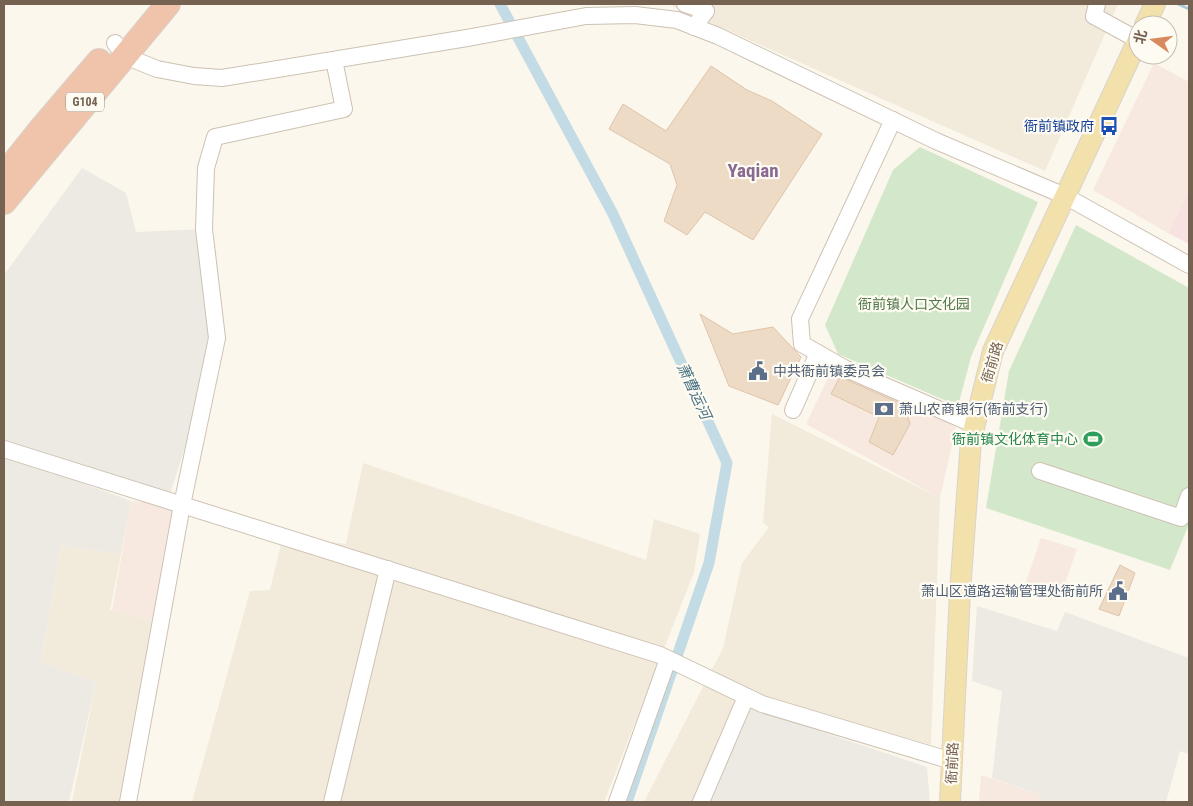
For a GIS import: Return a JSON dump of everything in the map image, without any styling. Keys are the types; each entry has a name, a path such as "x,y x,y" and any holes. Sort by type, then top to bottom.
{"highway":[{"name":"G104","path":"4,202 120,49 150,4"},
{"name":"G104","path":"4,175 40,130 120,49 168,4"}],"main road":[{"name":"衙前路","path":"950,802 961,582 971,440 993,351 1128,61"}],"street":[{"path":"685,4 706,11 694,27"},
{"path":"1097,4 1094,16 1128,35"},
{"path":"120,49 158,69 194,76 222,78 490,34 586,16 635,15 677,20 718,36 936,141 1065,196 1189,265"},
{"path":"128,802 182,505 217,338 204,229 206,168 215,137 344,109 334,60"},
{"path":"893,120 800,319 802,344 844,368 975,425"},
{"path":"793,410 818,353"},
{"path":"4,449 664,657 762,704 952,761"},
{"path":"1040,471 1181,518 1189,496"},
{"path":"332,802 388,569"},
{"path":"617,802 664,657"},
{"path":"701,802 746,697"}],"shaded area":[{"path":"668,4 1118,4 1045,171"},
{"path":"1153,65 1158,65 1189,82 1189,191 1168,233 1093,190"},
{"path":"82,168 126,193 136,232 204,229 213,306 210,370 168,500 4,441 4,275"},
{"path":"1189,191 1189,244 1168,233"},
{"path":"833,368 956,427 940,498 806,424"},
{"path":"772,414 940,498 931,745 776,700 752,691 707,802 644,802 723,648 742,563 769,527 763,523"},
{"path":"4,454 131,501 121,554 61,546 41,661 96,683 69,802 4,802"},
{"path":"363,463 646,560 654,519 700,534 694,572 604,802 192,802 250,591 270,590 283,536 346,544"},
{"path":"131,501 182,505 160,623 112,611"},
{"path":"1041,538 1077,549 1060,597 1025,585"},
{"path":"61,546 121,554 110,610 160,623 129,802 72,802 96,683 41,661"},
{"path":"977,606 1057,631 1065,612 1189,658 1189,754 1180,751 1166,802 1038,802 1041,795 992,778 1002,691 972,681"},
{"path":"742,705 927,767 930,802 701,802"},
{"path":"981,775 1041,795 1038,802 979,802"}],"green space":[{"name":"衙前镇人口文化园","path":"920,147 1038,202 971,357 958,406 838,354 825,325 893,170"},
{"name":"衙前镇文化体育中心","path":"1076,225 1189,288 1189,524 1170,570 986,508 1009,371"}],"building":[{"path":"711,66 747,90 772,101 822,134 753,240 705,212 687,235 664,221 677,185 670,164 609,129 623,104 666,131"},
{"name":"中共衙前镇委员会","path":"700,314 733,334 773,327 801,357 778,405 729,386"},
{"name":"萧山农商银行(衙前支行)","path":"840,377 904,405 910,424 893,455 869,442 879,417 831,394"},
{"name":"萧山区道路运输管理处衙前所","path":"1120,565 1135,573 1119,616 1099,609"}],"waterway":[{"name":"萧曹运河","path":"500,4 613,214 727,463 709,563 627,802"},
{"path":"1178,4 1189,9"}],"place":[{"name":"衙前镇政府","path":"1109,126"},
{"name":"中共衙前镇委员会","path":"758,371"},
{"name":"萧山农商银行(衙前支行)","path":"884,409"},
{"name":"衙前镇文化体育中心","path":"1093,439"},
{"name":"萧山区道路运输管理处衙前所","path":"1118,591"}],"district":[{"name":"Yaqian","path":"753,170"}]}
